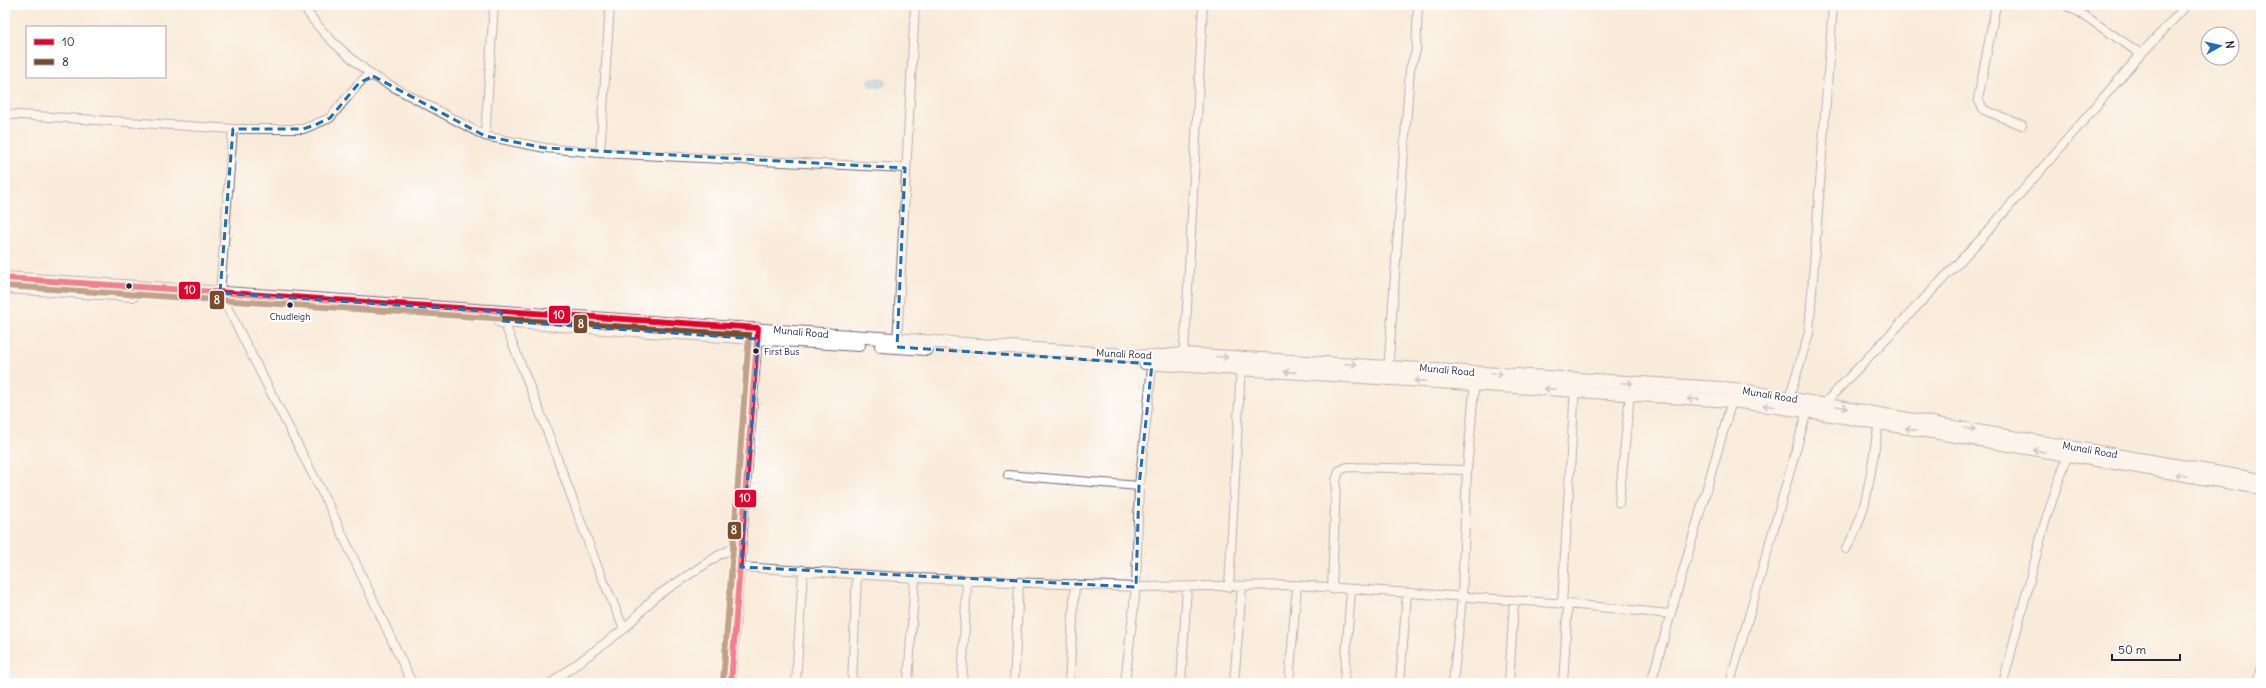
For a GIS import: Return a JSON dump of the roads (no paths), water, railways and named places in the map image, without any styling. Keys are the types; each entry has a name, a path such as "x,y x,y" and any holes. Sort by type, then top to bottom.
{"main road":[{"name":"Munali Road","path":"5,278 222,297 502,317 758,333 884,339 897,343 1153,360 1241,364 1388,366 1476,378 1575,385 1735,389 1787,403 1811,412 2261,480"},
{"name":"Munali Road","path":"5,287 222,297"},
{"name":"Munali Road","path":"1153,360 1183,354 1241,364 1387,378 1476,378"},
{"name":"Munali Road","path":"1575,385 1630,394 1732,401 1824,404 2261,488"}],"street":[{"path":"303,5 312,20 331,42 373,76 486,136 545,148 600,153 905,168"},
{"path":"486,136 494,5"},
{"path":"600,153 610,5"},
{"path":"897,343 905,168 915,5"},
{"path":"1183,354 1186,326 1203,5"},
{"path":"1387,378 1410,69 1416,51 1418,5"},
{"path":"1787,403 1809,334 1833,5"},
{"path":"1996,5 1978,99 1984,110 2022,125"},
{"path":"2065,5 2079,12 2141,54"},
{"path":"1730,683 1811,412 1824,404 1981,239 2141,54 2187,5"},
{"path":"5,114 234,129 303,129 316,125 330,118 359,83 366,77 373,76"},
{"path":"234,129 222,297 330,508 412,683"},
{"path":"502,317 546,425 596,563 624,629"},
{"path":"731,683 758,333"},
{"path":"1125,683 1136,587 1139,486 1153,360"},
{"path":"1229,586 1241,364"},
{"path":"1454,683 1462,598 1467,470 1476,378"},
{"path":"1563,683 1575,385"},
{"path":"1651,683 1735,389"},
{"path":"1619,503 1630,394"},
{"path":"1846,549 1854,535 1862,514 1879,423"},
{"path":"2003,683 2045,522 2069,451"},
{"path":"1332,589 1336,481 1339,471 1347,467 1467,470"},
{"path":"1008,474 1139,486"},
{"path":"551,683 624,629 655,597 718,555 742,544"},
{"path":"740,567 915,578 1136,587 1297,585 1332,589 1565,604 1670,614"},
{"path":"796,683 802,570"},
{"path":"852,683 857,574"},
{"path":"908,683 915,578"},
{"path":"962,683 967,580"},
{"path":"1014,683 1019,582"},
{"path":"1069,683 1075,584"},
{"path":"1289,683 1297,585"},
{"path":"1234,683 1242,586"},
{"path":"1181,683 1186,587"},
{"path":"1344,683 1351,590"},
{"path":"1400,683 1407,593"},
{"path":"1509,683 1514,601"},
{"path":"2257,683 2261,668"}],"water":[{"path":"869,79 885,79 885,86 869,86"}],"place":[{"name":"Chudleigh","path":"290,305"},
{"name":"First Bus","path":"756,351"}]}
